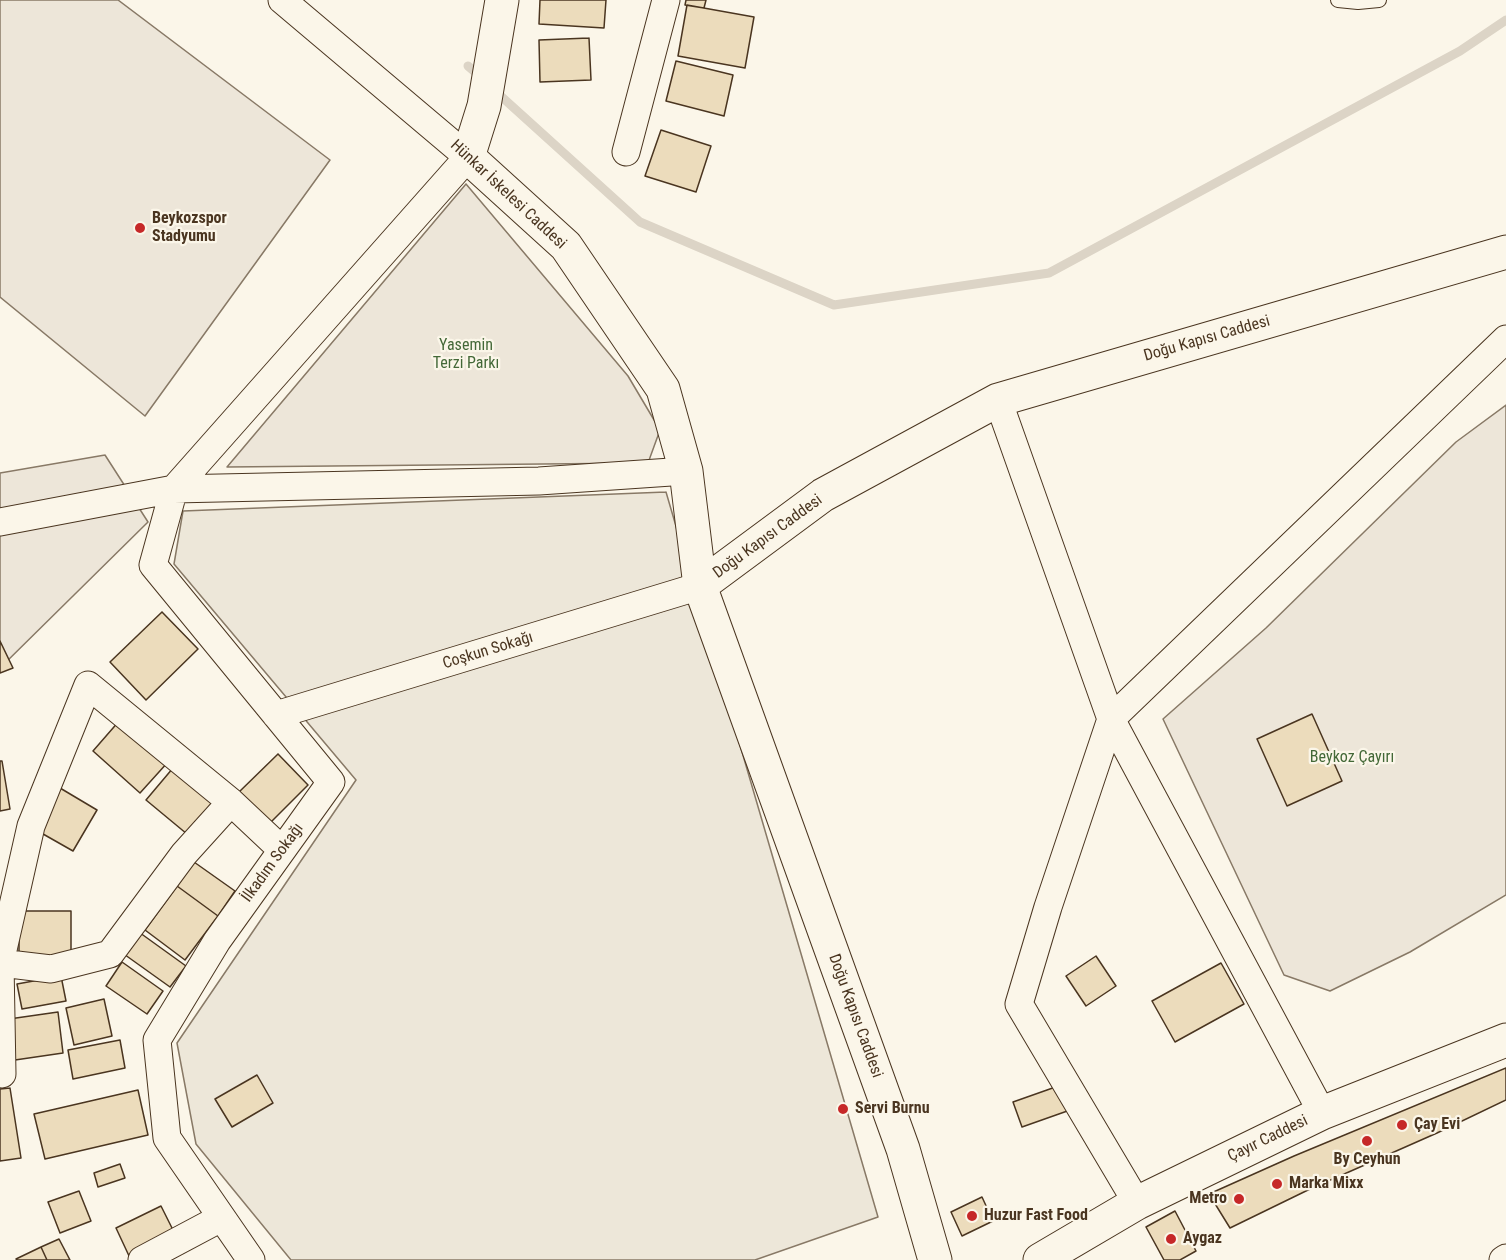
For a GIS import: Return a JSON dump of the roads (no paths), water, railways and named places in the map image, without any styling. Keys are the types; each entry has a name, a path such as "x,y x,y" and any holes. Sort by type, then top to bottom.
{"street":[{"name":"Hünkar İskelesi Caddesi","path":"282,0 468,157 566,246 663,389 686,471 700,586"},
{"path":"174,489 468,157 484,106 502,0"},
{"path":"626,152 666,0"},
{"name":"Doğu Kapısı Caddesi","path":"935,1260 903,1149 700,586 823,495 998,400 1506,252"},
{"path":"1137,1203 1019,1004 1048,906 1111,718 1506,339"},
{"path":"998,400 1111,718 1322,1113"},
{"path":"0,522 174,489 539,480 686,471"},
{"name":"İlkadım Sokağı","path":"174,489 153,565 331,782 218,941 157,1040 167,1138 251,1260"},
{"name":"Coşkun Sokağı","path":"276,715 700,586"},
{"path":"2,1074 0,963 31,826 88,685 231,802 282,850"},
{"path":"0,963 51,969 110,954 184,854 231,802"},
{"name":"Çayır Caddesi","path":"1040,1260 1137,1203 1322,1113 1506,1040"},
{"path":"142,1260 220,1218"}],"lane":[{"path":"1338,0 1358,2 1379,0"}],"waterway":[{"path":"493,89 640,222 834,305 1049,273 1460,51 1506,20"},
{"path":"468,66 481,77"}],"place":[{"name":"Beykozspor Stadyumu","path":"140,228"},
{"name":"Servi Burnu","path":"843,1109"},
{"name":"Çay Evi","path":"1402,1125"},
{"name":"By Ceyhun","path":"1367,1141"},
{"name":"Marka Mixx","path":"1277,1184"},
{"name":"Metro","path":"1239,1199"},
{"name":"Huzur Fast Food","path":"972,1216"},
{"name":"Aygaz","path":"1171,1239"}],"park label":[{"name":"Yasemin Terzi Parkı","path":"466,355"},
{"name":"Beykoz Çayırı","path":"1352,758"}]}
